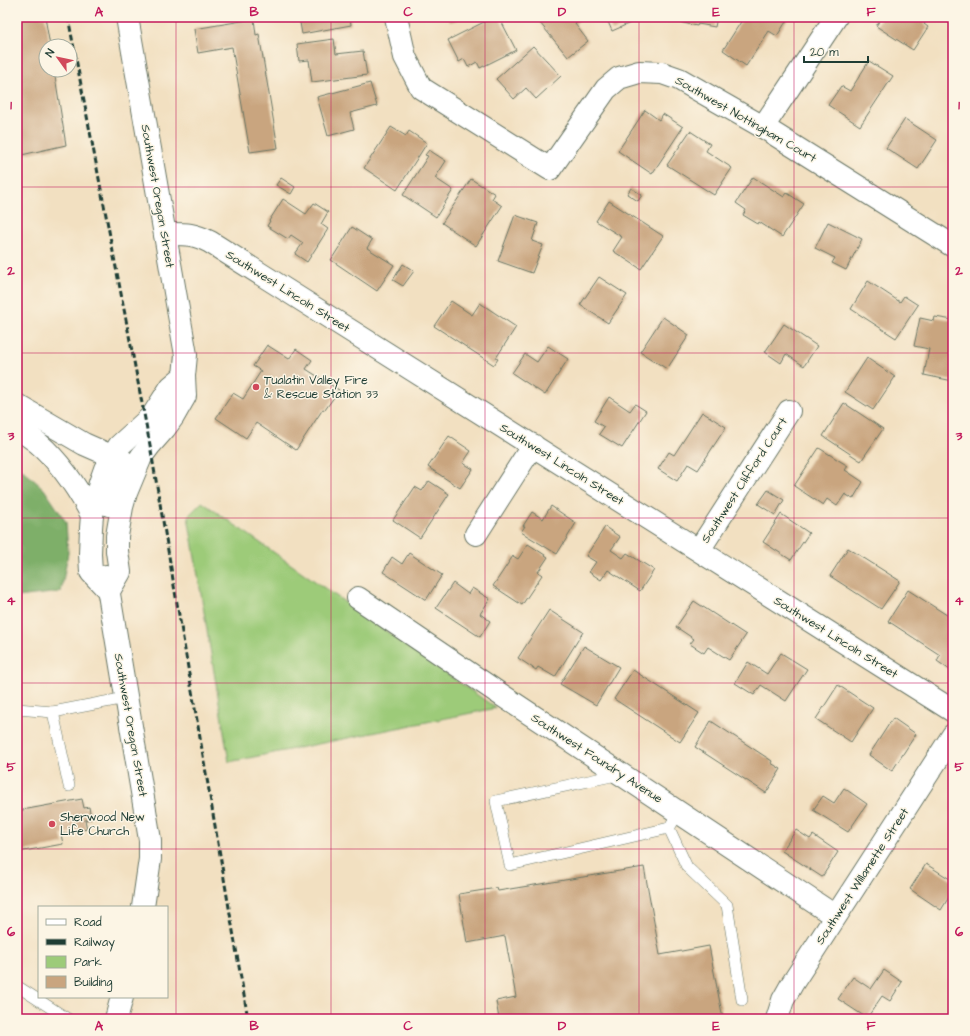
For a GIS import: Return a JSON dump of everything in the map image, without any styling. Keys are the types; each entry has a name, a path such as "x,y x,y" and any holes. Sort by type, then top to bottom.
{"street":[{"name":"Southwest Oregon Street","path":"127,17 186,354 184,376 185,396 166,428 150,445 137,467 126,494 118,522 117,552 120,572 109,591 150,840 150,859 143,906"},
{"name":"Southwest Nottingham Court","path":"396,17 405,57 421,88 550,169 606,89 619,78 639,72 662,73 679,79 763,127 953,246"},
{"path":"763,127 836,17"},
{"name":"Southwest Lincoln Street","path":"165,234 189,234 210,242 953,711"},
{"path":"109,591 91,572 90,540 92,515 100,483 112,456 126,438 153,415 171,387 184,376"},
{"path":"17,405 84,444 137,467"},
{"name":"Southwest Clifford Court","path":"699,550 789,411"},
{"path":"17,428 37,442 45,450 68,477 92,515"},
{"path":"476,534 533,445"},
{"path":"109,591 104,562 103,539 108,509 117,478 112,456"},
{"name":"Southwest Foundry Avenue","path":"358,598 622,774 674,820 835,916"},
{"name":"Southwest Willamette Street","path":"776,1019 783,1000 792,984 953,735"},
{"path":"116,1019 122,998"}],"lane":[{"path":"17,709 53,712 126,698"},
{"path":"53,712 69,786"},
{"path":"622,774 496,801 510,865 674,820 687,867 727,905 742,1000"},
{"path":"17,986 68,1019"}],"green space":[{"path":"17,465 44,489 66,522 68,553 61,592 17,597"},
{"path":"202,502 496,708 229,762 188,516"}],"building":[{"path":"17,17 45,17 49,38 38,38 38,78 55,78 66,145 17,156"},
{"path":"299,17 350,17 351,25 302,34"},
{"path":"448,17 465,17 450,22"},
{"path":"494,17 499,17 516,50 480,68 477,62 468,67 464,59 459,62 448,40"},
{"path":"535,17 583,17 575,24 588,41 568,57"},
{"path":"606,17 644,17 612,31"},
{"path":"676,17 717,17 715,27 698,24 697,26 675,21"},
{"path":"744,17 789,17 777,36 769,31 746,66 723,50"},
{"path":"882,17 929,17 924,24 928,27 913,50 876,26"},
{"path":"254,19 256,35 259,34 278,148 250,152 232,47 198,53 194,29"},
{"path":"334,39 336,54 363,51 367,75 312,82 309,60 299,61 297,44"},
{"path":"533,46 561,76 536,99 526,88 514,99 496,79"},
{"path":"869,61 893,76 860,126 828,105 841,86 850,91"},
{"path":"370,83 377,106 350,113 354,129 328,136 317,97"},
{"path":"645,110 659,120 663,114 683,127 652,174 618,151"},
{"path":"905,119 937,140 918,169 886,148"},
{"path":"391,127 406,136 409,131 427,143 397,190 364,168"},
{"path":"690,131 710,144 706,151 732,168 714,195 667,165"},
{"path":"429,150 446,161 435,178 453,190 436,217 403,195 428,156 425,155"},
{"path":"753,177 784,197 787,193 804,204 782,237 759,222 758,224 743,215 746,210 736,203"},
{"path":"281,178 295,187 291,194 276,185"},
{"path":"471,179 495,194 492,199 502,206 476,246 442,223"},
{"path":"631,188 642,195 638,201 627,194"},
{"path":"283,199 306,214 314,203 328,212 321,224 328,229 307,262 295,254 303,243 291,235 288,239 267,226"},
{"path":"609,201 663,236 641,269 613,251 622,237 596,221"},
{"path":"515,215 538,223 532,241 543,245 532,273 498,261"},
{"path":"828,222 862,239 846,270 832,263 835,258 815,248"},
{"path":"352,227 372,240 367,248 394,265 377,291 331,260"},
{"path":"403,264 414,271 403,286 393,280"},
{"path":"599,277 627,295 608,323 580,305"},
{"path":"868,281 900,302 904,296 918,305 896,338 851,309"},
{"path":"451,301 472,315 480,303 516,327 496,358 498,359 494,365 434,326"},
{"path":"663,317 689,335 667,369 640,352"},
{"path":"935,317 953,320 953,381 924,375 929,349 914,346 920,318 934,321"},
{"path":"784,324 817,346 804,366 786,354 781,363 765,352"},
{"path":"267,345 289,359 296,349 312,360 306,369 339,390 325,410 323,409 296,450 256,423 246,438 216,418 233,393 243,399 261,371 253,366"},
{"path":"548,346 568,359 545,395 512,373 525,354 537,362"},
{"path":"867,358 895,377 873,410 845,392"},
{"path":"609,397 630,411 635,404 646,411 622,448 599,434 604,427 594,421"},
{"path":"844,403 883,429 861,461 823,436"},
{"path":"702,412 726,427 698,470 688,464 677,481 658,469 669,452 674,455"},
{"path":"449,436 471,451 463,463 473,469 460,488 428,467"},
{"path":"819,448 848,466 845,470 863,482 853,499 845,494 837,506 827,499 823,505 794,486"},
{"path":"429,481 449,494 420,538 393,520 415,487 422,491"},
{"path":"768,490 784,500 775,515 758,504"},
{"path":"551,506 576,523 557,554 521,532 532,512 543,519"},
{"path":"781,514 809,533 791,560 763,542"},
{"path":"605,527 620,537 611,550 623,558 627,553 654,570 640,591 608,570 601,580 589,572 596,562 586,556"},
{"path":"528,544 548,557 538,572 542,575 522,605 493,586 513,556 518,559"},
{"path":"848,548 900,581 881,609 830,576"},
{"path":"409,553 442,575 426,600 383,572 392,557 402,564"},
{"path":"453,583 468,594 472,588 490,599 480,614 490,621 480,637 436,608"},
{"path":"908,590 953,619 953,665 950,670 937,661 940,655 888,621"},
{"path":"694,601 746,635 729,660 708,647 704,653 690,644 694,639 676,627"},
{"path":"549,610 583,632 555,677 538,667 536,670 518,658"},
{"path":"584,646 619,667 596,705 560,684"},
{"path":"781,653 807,669 786,701 761,685 754,695 735,683 748,662 767,674"},
{"path":"633,670 699,713 680,742 614,699"},
{"path":"838,685 873,708 851,742 816,719"},
{"path":"893,718 916,734 892,771 869,755"},
{"path":"711,721 772,761 771,763 781,769 766,793 695,747"},
{"path":"844,788 867,804 848,832 813,810 823,796 834,803"},
{"name":"Sherwood New Life Church","path":"82,799 84,808 89,807 91,819 85,820 87,829 61,834 63,844 18,852 17,811"},
{"path":"796,830 810,839 813,835 838,852 822,877 782,851"},
{"path":"926,864 953,881 953,900 949,897 941,910 910,889"},
{"path":"644,867 660,955 709,946 723,1019 499,1019 496,1001 516,997 505,936 467,943 459,894 497,888 498,891"},
{"path":"884,970 902,982 890,1001 882,996 867,1018 838,999 853,977 871,989"}],"railway":[{"path":"68,17 150,445 248,1019"}],"place":[{"name":"Tualatin Valley Fire & Rescue Station 33","path":"256,387"},
{"name":"Sherwood New Life Church","path":"52,824"}]}
